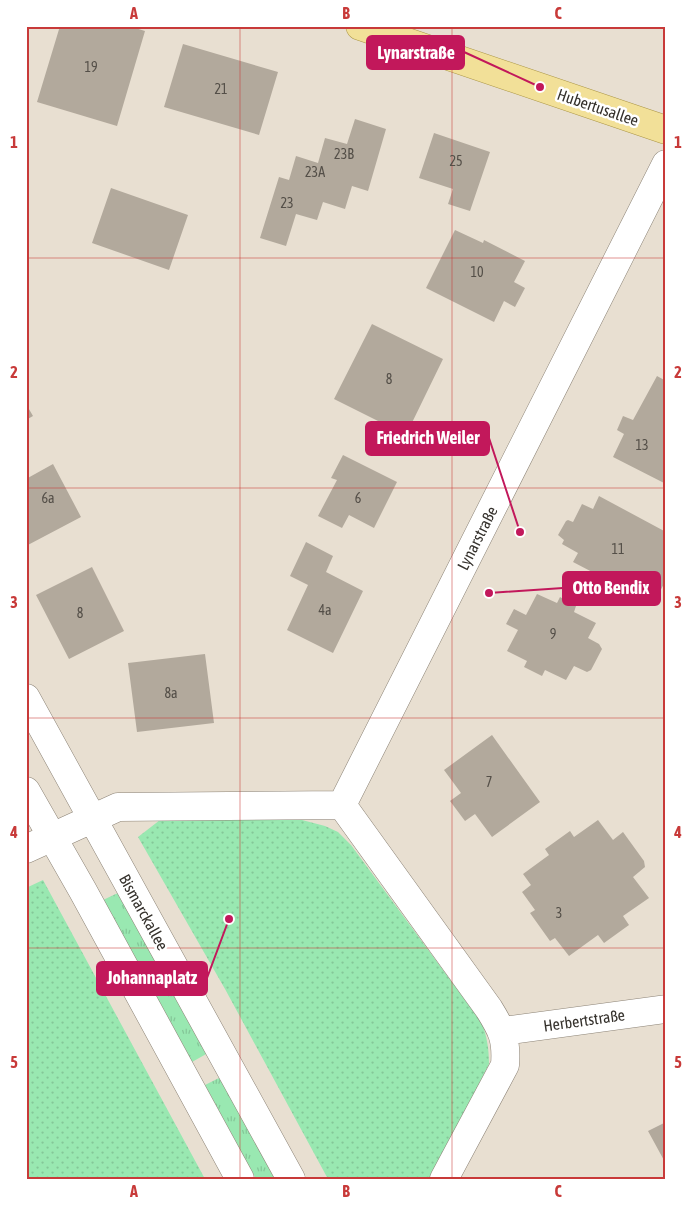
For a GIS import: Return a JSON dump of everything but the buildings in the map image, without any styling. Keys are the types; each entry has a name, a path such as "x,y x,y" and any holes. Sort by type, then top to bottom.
{"main road":[{"name":"Hubertusallee","path":"360,26 666,130"}],"street":[{"name":"Lynarstraße","path":"342,805 666,164"},
{"name":"Bismarckallee","path":"26,698 291,1179"},
{"path":"26,791 240,1179"},
{"path":"26,849 118,807 342,805 503,1031 507,1048 506,1065 444,1179"},
{"name":"Herbertstraße","path":"503,1031 666,1009"}],"green space":[{"path":"160,820 302,820 325,826 338,832 351,845 482,1023 486,1038 489,1064 432,1179 328,1179 225,989 138,837"},
{"path":"43,880 205,1179 26,1179 26,888"},
{"path":"120,892 208,1053 192,1062 103,900"},
{"path":"221,1077 277,1179 256,1179 205,1085"}],"place":[{"name":"Lynarstraße","path":"540,87"},
{"name":"Friedrich Weiler","path":"520,532"},
{"name":"Otto Bendix","path":"489,593"},
{"name":"Johannaplatz","path":"229,919"}]}
